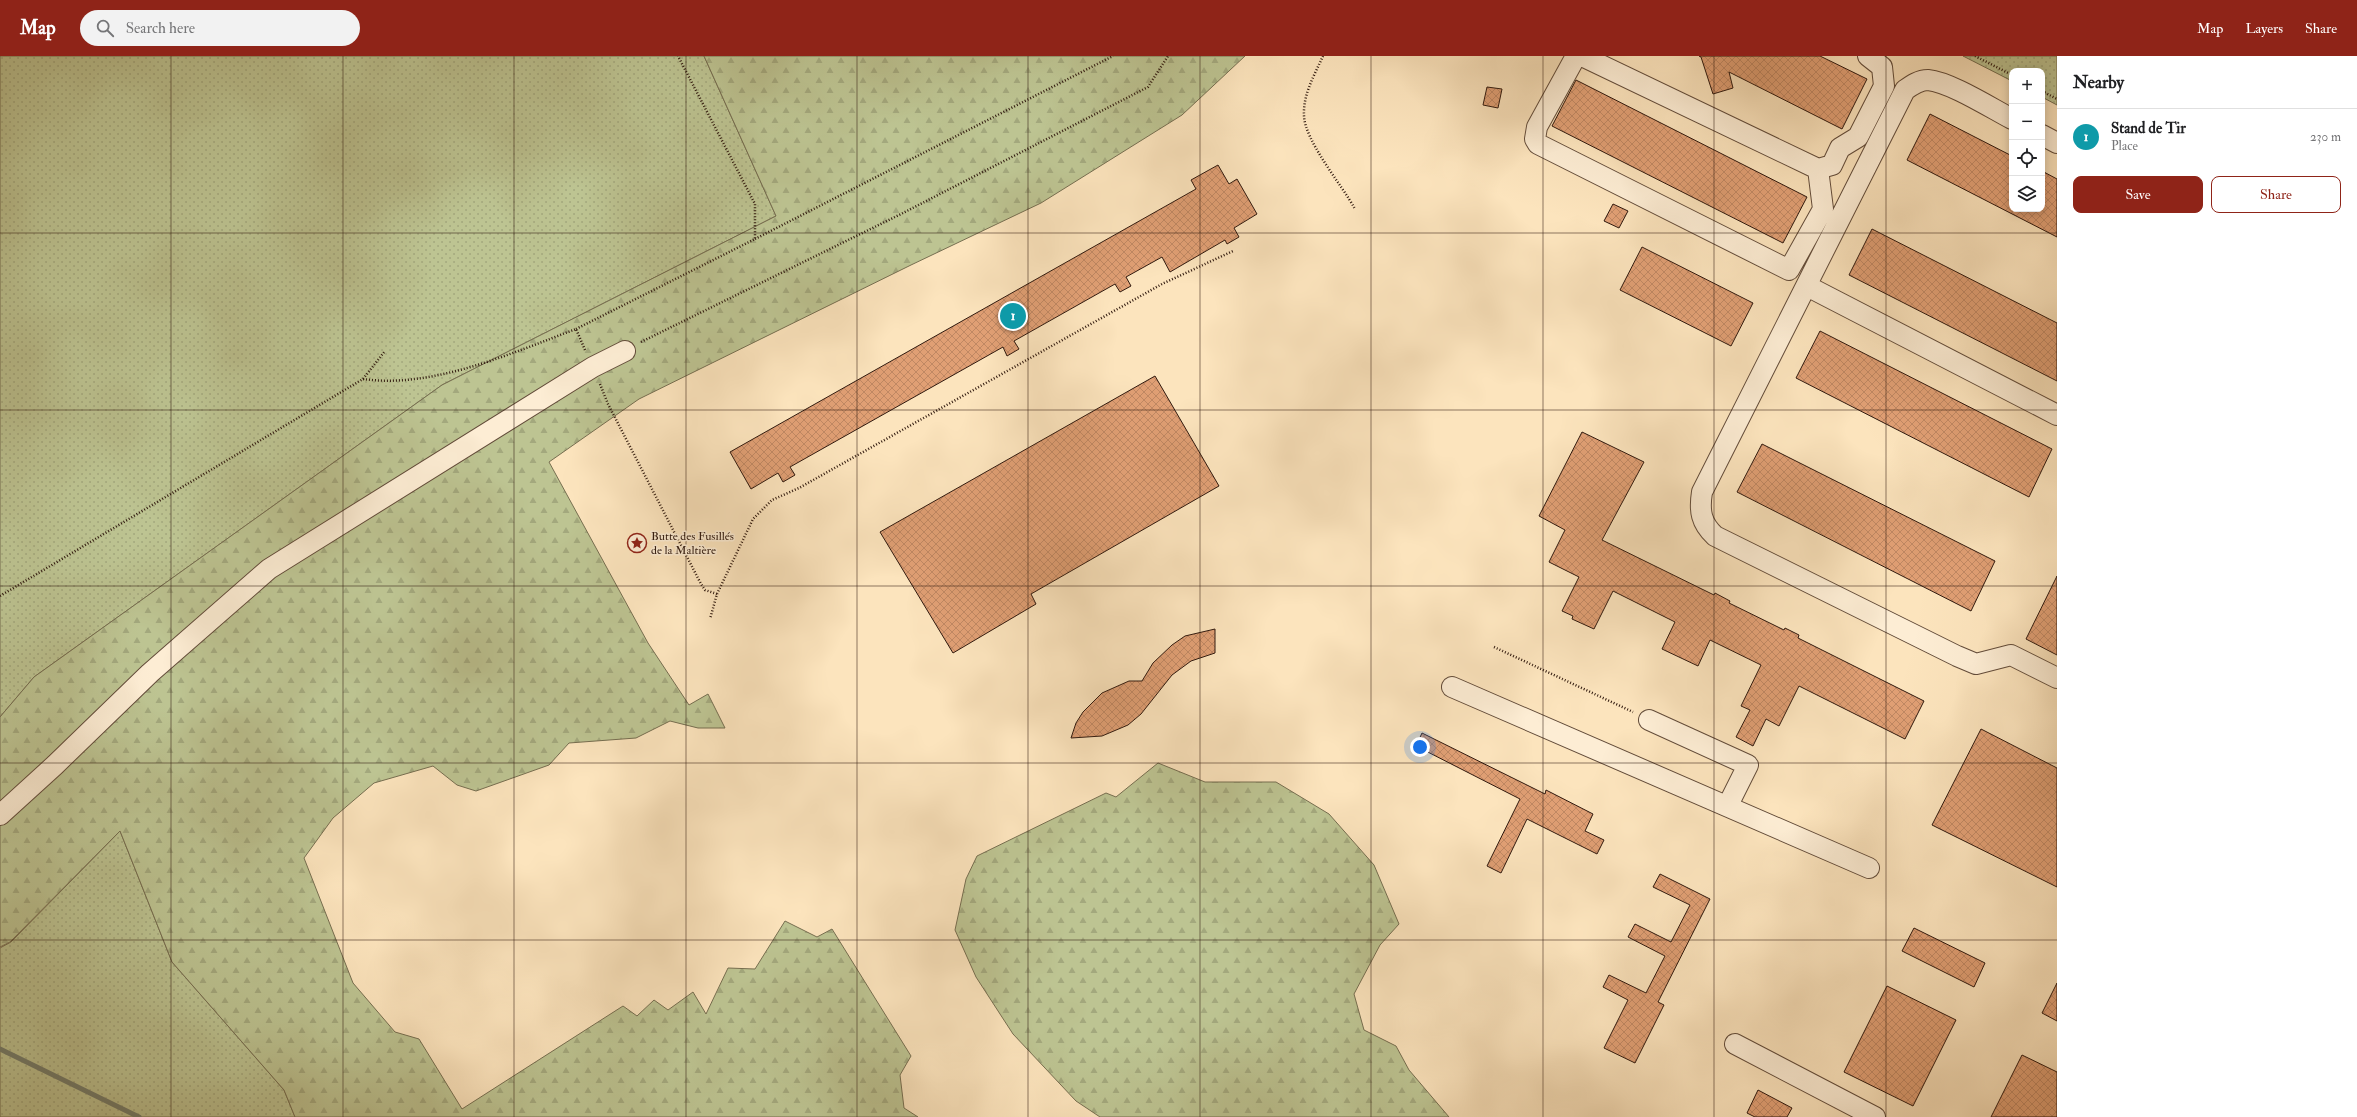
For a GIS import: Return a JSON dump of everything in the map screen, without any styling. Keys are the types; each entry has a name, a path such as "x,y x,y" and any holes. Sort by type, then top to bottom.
{"street":[{"path":"1576,56 1537,127 1535,139 1538,144 1789,270 1823,210 1825,167 1840,148 1858,137 1882,90 1884,77 1882,67 1868,56"},
{"path":"1582,56 1825,167 1861,178"},
{"path":"2009,117 1942,83 1926,80 1914,83 1905,90 1702,492 1700,504 1702,520 1715,536 1976,664 2011,655 2057,678"},
{"path":"2045,136 2057,142"},
{"path":"1806,286 2057,415"},
{"path":"0,815 55,765 150,673 268,569 593,366 624,351"},
{"path":"1452,687 1728,805 1869,868"},
{"path":"1649,720 1748,765 1728,805"},
{"path":"1735,1044 1875,1117"}],"path":[{"path":"678,56 755,204 755,239"},
{"path":"363,379 402,379 452,372 576,329 1113,56"},
{"path":"624,351 750,286 913,208 1148,87 1168,56"},
{"path":"1323,56 1306,97 1304,115 1308,134 1356,209"},
{"path":"1975,56 2009,73"},
{"path":"2045,93 2057,99"},
{"path":"710,619 716,594 753,519 772,500 799,488 1162,284 1233,251"},
{"path":"576,329 608,404 701,584 705,590 716,594"},
{"path":"0,596 363,379 385,351"},
{"path":"1494,647 1649,720"}],"green space":[{"path":"0,56 704,56 776,216 442,385 34,677 0,717"},
{"path":"704,56 1245,56 1182,115 1041,203 911,265 639,399 549,462 648,643 689,705 708,694 725,728 698,728 670,721 636,738 569,743 549,765 476,791 457,785 433,766 374,783 333,818 304,858 353,983 395,1032 419,1039 462,1109 623,1006 637,1016 654,1000 668,1010 693,992 706,1014 728,968 755,969 785,921 817,937 832,929 911,1056 900,1075 904,1108 918,1117 295,1117 284,1090 172,962 120,831 10,942 0,947 0,717 34,677 442,385 776,216"},
{"path":"1963,56 2057,56 2057,105 2045,99 2045,68 2009,68 2009,79"},
{"path":"1158,763 1205,782 1276,782 1329,814 1374,865 1399,924 1380,945 1354,994 1364,1030 1396,1046 1409,1070 1449,1117 1100,1117 1076,1101 1013,1034 976,977 955,930 966,879 977,856 1106,793 1116,797"},
{"path":"120,831 172,962 284,1090 295,1117 0,1117 0,948 11,942"}],"building":[{"path":"1699,56 1820,56 1867,79 1842,129 1729,72 1733,88 1713,94 1701,57"},
{"path":"1576,80 1807,197 1783,243 1552,126"},
{"path":"1487,87 1502,89 1498,108 1483,105"},
{"path":"1930,114 2009,154 2009,212 2045,212 2045,173 2057,179 2057,237 1907,160"},
{"path":"1218,165 1229,184 1237,179 1257,214 1234,228 1239,237 1227,244 1225,240 1170,272 1162,257 1126,277 1131,286 1120,292 1115,284 1014,341 1019,349 1007,356 1003,347 790,467 795,475 783,482 778,473 751,489 730,452 1196,189 1191,180"},
{"path":"1613,204 1628,211 1619,228 1604,221"},
{"path":"1872,229 2057,323 2057,381 1849,275"},
{"path":"1642,247 1753,303 1731,346 1620,290"},
{"path":"1820,331 2052,449 2029,497 1796,378"},
{"path":"1155,376 1219,486 1031,594 1036,604 953,653 880,532"},
{"path":"1582,432 1644,462 1602,540 1714,595 1715,593 1730,601 1729,603 1784,630 1785,628 1799,635 1798,638 1924,701 1905,739 1799,686 1779,726 1766,719 1753,746 1736,737 1750,710 1741,706 1761,665 1710,640 1698,666 1662,649 1675,622 1613,591 1594,629 1572,619 1573,616 1562,611 1579,577 1549,562 1565,530 1539,516"},
{"path":"1762,444 1995,561 1971,611 1737,492"},
{"path":"2057,576 2057,655 2026,639"},
{"path":"1215,629 1215,653 1191,661 1172,675 1141,714 1128,725 1102,736 1071,738 1076,723 1083,712 1102,693 1129,681 1142,681 1153,663 1172,645 1185,636"},
{"path":"1981,729 2057,768 2057,887 1932,825"},
{"path":"1422,733 1545,794 1546,790 1593,814 1585,831 1604,840 1597,854 1527,819 1501,873 1487,866 1520,799 1416,746"},
{"path":"1660,874 1710,899 1658,1002 1664,1005 1635,1063 1604,1048 1628,1000 1603,987 1609,975 1646,993 1665,956 1628,937 1635,924 1671,942 1690,905 1653,887"},
{"path":"1914,928 1985,963 1974,987 1902,951"},
{"path":"2057,983 2057,1021 2042,1013"},
{"path":"1887,986 1956,1020 1913,1106 1844,1072"},
{"path":"2022,1055 2057,1072 2057,1117 1991,1117"},
{"path":"1758,1090 1792,1108 1787,1117 1755,1117 1747,1113"}],"waterway":[{"path":"0,1049 139,1117"}],"place":[{"name":"Stand de Tir","path":"1013,316"},
{"name":"Butte des Fusillés de la Maltière","path":"637,543"}]}
